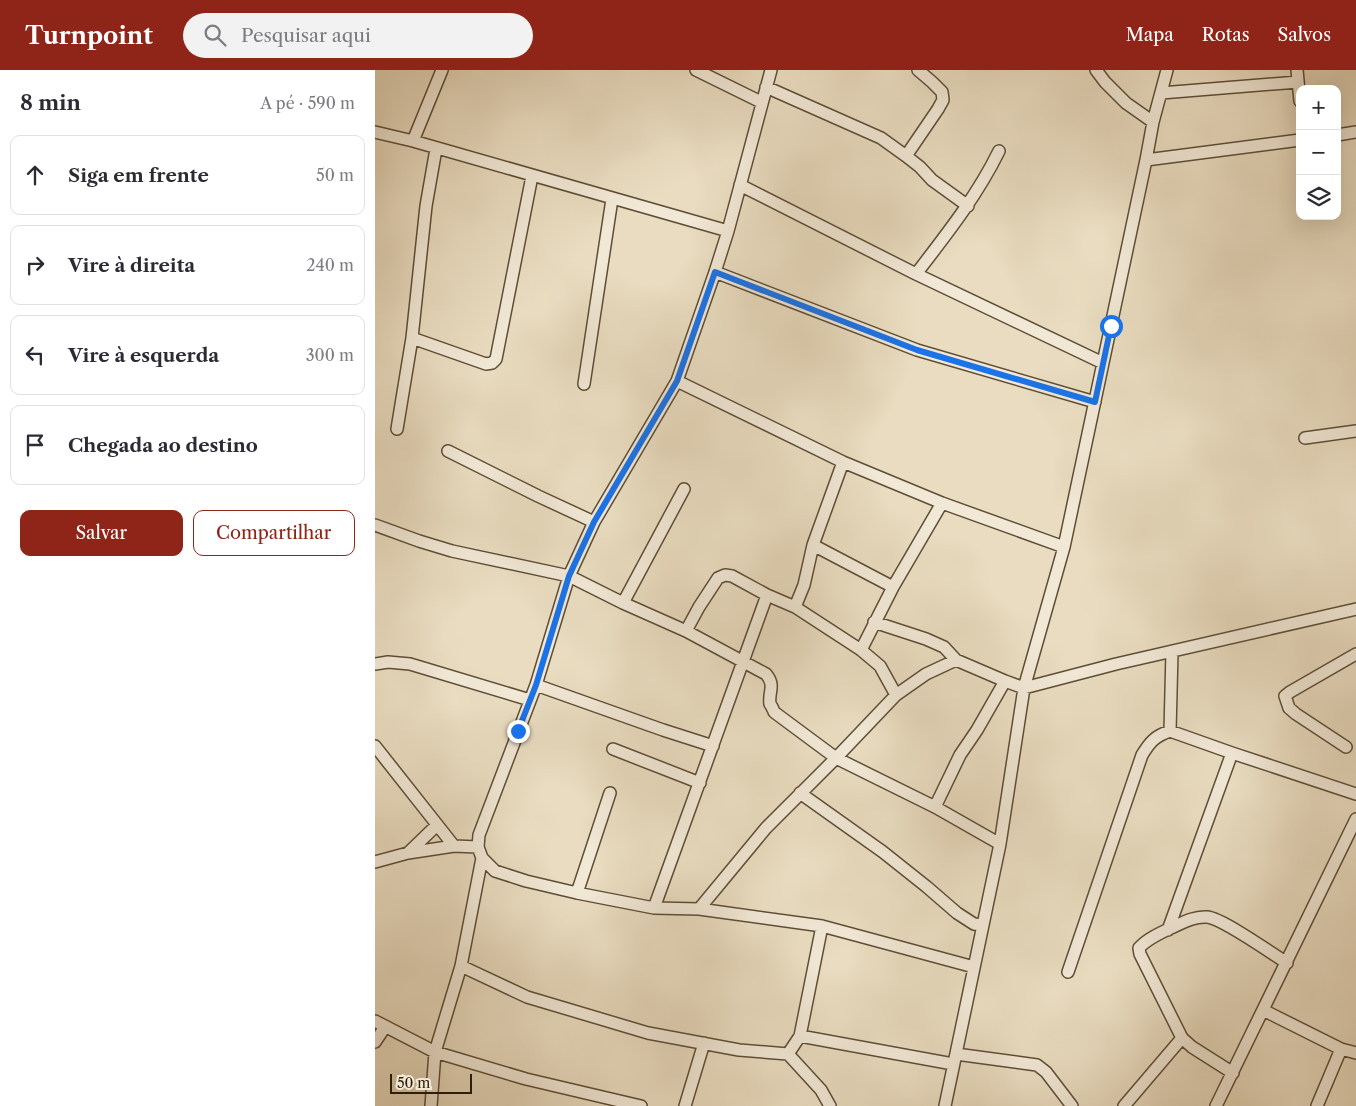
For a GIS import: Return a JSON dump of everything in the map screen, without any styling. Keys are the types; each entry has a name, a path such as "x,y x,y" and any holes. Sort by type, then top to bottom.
{"street":[{"path":"413,142 442,70"},
{"path":"696,70 761,102"},
{"path":"771,70 728,231 677,381 594,522 569,576 536,685 479,835 478,846 482,858 495,871 526,881 654,908 699,908 822,926 974,967"},
{"path":"906,156 939,110 943,100 942,92 918,70"},
{"path":"1097,70 1105,82 1126,103 1153,122"},
{"path":"945,1106 1000,844 1024,688 1064,547 1153,122 1167,70"},
{"path":"1297,70 1298,85"},
{"path":"1161,93 1298,82"},
{"path":"765,87 881,138 920,166 932,180 967,206"},
{"path":"375,132 728,231"},
{"path":"1341,134 1356,132"},
{"path":"1146,160 1296,141"},
{"path":"397,429 412,338 426,206 436,149"},
{"path":"916,274 967,206 989,172 999,151"},
{"path":"412,338 485,364 492,363 496,359 533,176"},
{"path":"740,185 916,274 1103,363"},
{"path":"584,384 611,199"},
{"path":"715,272 917,350 1095,402"},
{"path":"677,381 843,462 942,503 1064,547"},
{"path":"1305,438 1356,432"},
{"path":"448,451 594,522"},
{"path":"795,607 804,585 813,546 843,462"},
{"path":"623,603 684,489"},
{"path":"861,650 893,587 942,503"},
{"path":"375,525 451,551 569,576 686,631 766,674 772,686 770,704 774,712 836,758 935,807 1000,844"},
{"path":"813,546 893,587"},
{"path":"686,631 718,578 725,575 732,576 767,595 795,607 861,650 880,666 896,695"},
{"path":"654,908 767,595"},
{"path":"874,622 926,639 944,647 957,660 1024,688 1116,664 1356,608"},
{"path":"1170,731 1172,652"},
{"path":"1346,747 1296,714 1289,708 1285,696 1356,654"},
{"path":"699,908 766,828 896,695 926,674 957,660"},
{"path":"375,664 388,662 410,664 530,700"},
{"path":"935,807 957,761 1005,681"},
{"path":"536,685 713,746"},
{"path":"1068,972 1142,755 1150,741 1170,731 1356,794"},
{"path":"613,749 700,783"},
{"path":"376,750 454,846"},
{"path":"1168,930 1232,753"},
{"path":"577,893 610,793"},
{"path":"800,793 883,852 957,914 974,924 982,924"},
{"path":"1217,1106 1356,819"},
{"path":"408,853 437,825"},
{"path":"375,862 408,853 454,846 478,846"},
{"path":"431,1106 435,1052 461,966 482,858"},
{"path":"1233,1073 1192,1047 1182,1038 1140,954 1139,948 1144,943 1168,930 1194,918 1208,916 1221,921 1287,963"},
{"path":"788,1054 800,1036 822,926"},
{"path":"461,966 527,998 649,1033 739,1050 788,1054 821,1090 831,1106"},
{"path":"1263,1010 1341,1049 1356,1054"},
{"path":"375,1042 380,1024 435,1052 526,1079 641,1106"},
{"path":"800,1036 954,1059 1037,1065 1046,1072 1072,1106"},
{"path":"1124,1106 1182,1038"},
{"path":"685,1106 704,1043"},
{"path":"1317,1106 1341,1049"}],"route":[{"path":"518,731 536,685 569,576 594,522 677,381 715,272 917,350 1095,402 1111,326"}]}
